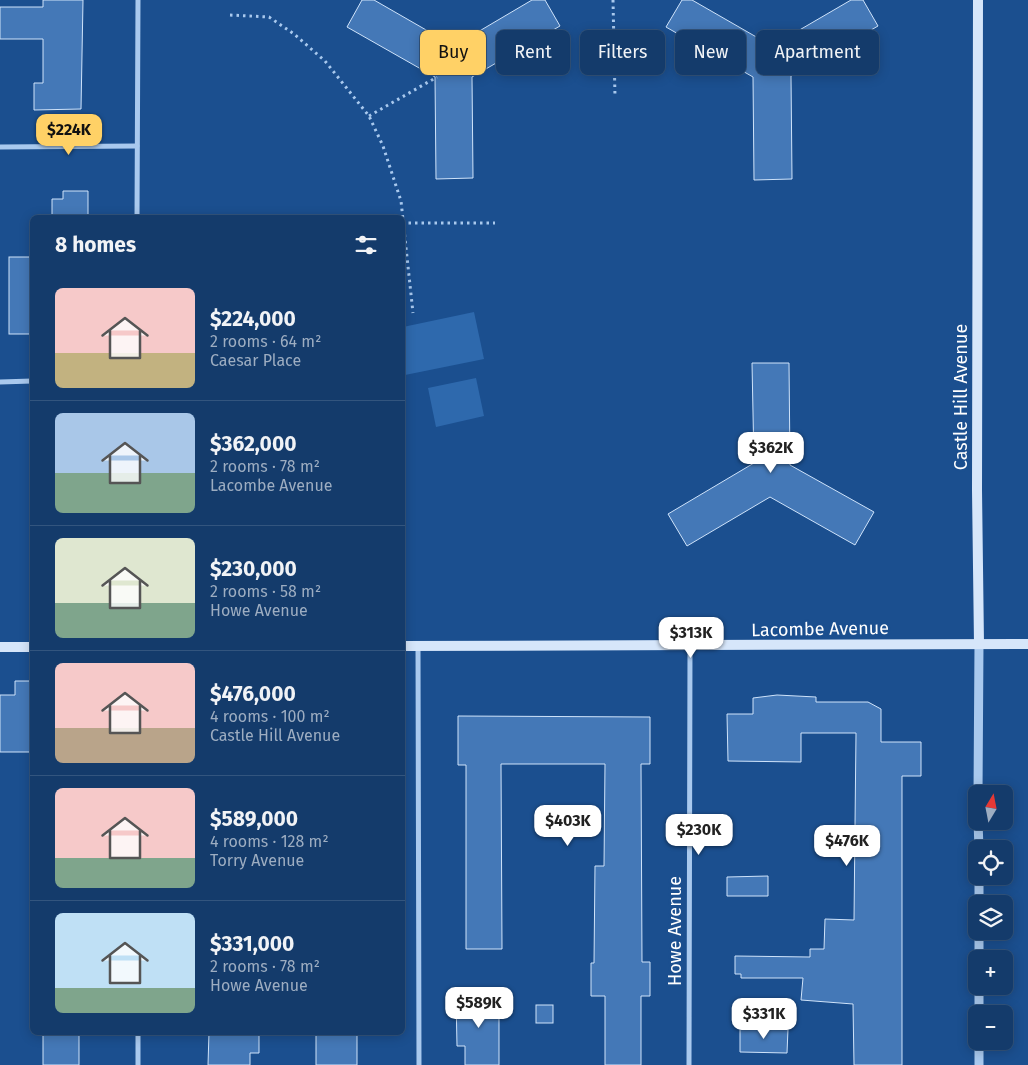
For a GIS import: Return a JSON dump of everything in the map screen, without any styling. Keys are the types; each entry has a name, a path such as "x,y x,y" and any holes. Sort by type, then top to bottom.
{"main road":[{"name":"Castle Hill Avenue","path":"978,0 977,499 979,644"},
{"name":"Lacombe Avenue","path":"405,646 690,647 1028,644"},
{"path":"0,647 30,647"}],"street":[{"path":"137,215 138,0"},
{"path":"0,146 137,146"},
{"path":"0,382 30,381"},
{"name":"Castle Hill Avenue","path":"978,785 979,644"},
{"path":"418,646 419,1065"},
{"name":"Howe Avenue","path":"689,1065 690,647"},
{"path":"138,1035 138,1065"},
{"path":"979,1050 979,1065"}],"path":[{"path":"613,0 615,97"},
{"path":"230,15 269,17 294,34 325,61 369,116 383,146 401,202 403,215"},
{"path":"369,116 437,77"},
{"path":"405,223 495,223"},
{"path":"405,233 413,313"}],"shaded area":[{"path":"474,312 484,359 405,375 405,327"},
{"path":"476,378 484,416 436,427 428,388"}],"building":[{"path":"43,0 83,0 81,109 34,110 34,83 43,83 43,39 0,39 0,7 43,7"},
{"path":"362,0 374,0 426,30 420,30 420,68 347,27"},
{"path":"532,0 545,0 560,26 553,30 496,30 496,63 486,69 486,30 481,30"},
{"path":"682,0 692,0 744,30 675,30 675,32 666,27"},
{"path":"851,0 863,0 878,26 871,30 799,30"},
{"path":"746,31 756,37 756,75 793,75 791,76 792,179 754,180 753,77 746,73"},
{"path":"431,75 475,75 472,77 473,178 436,179 435,77"},
{"path":"63,191 88,191 88,215 52,215 52,199 63,199"},
{"path":"9,257 30,257 30,334 9,334"},
{"path":"752,363 789,363 790,465 874,512 855,545 770,497 687,546 668,514 754,463"},
{"path":"15,681 30,681 30,752 0,752 0,695 15,695"},
{"path":"777,695 816,697 816,702 868,702 881,709 881,742 921,742 921,776 902,776 902,1065 854,1065 853,1004 801,1000 803,978 741,978 741,974 735,974 735,956 810,957 810,949 824,949 825,919 854,920 856,733 801,733 801,762 728,761 727,714 753,714 753,698"},
{"path":"458,716 650,717 650,764 641,764 642,962 650,962 650,996 641,996 641,1065 605,1065 605,996 591,996 591,963 594,963 595,866 604,866 605,764 501,764 502,949 466,949 466,765 458,765"},
{"path":"768,876 768,896 727,896 727,877"},
{"path":"499,995 499,1065 465,1065 465,1046 457,1046 456,996"},
{"path":"536,1005 553,1005 553,1023 536,1023"},
{"path":"740,1028 788,1029 787,1053 740,1052"},
{"path":"43,1035 79,1035 79,1065 43,1065"},
{"path":"209,1035 259,1035 259,1053 250,1053 250,1065 208,1065"},
{"path":"316,1035 357,1035 357,1065 316,1065"}]}
